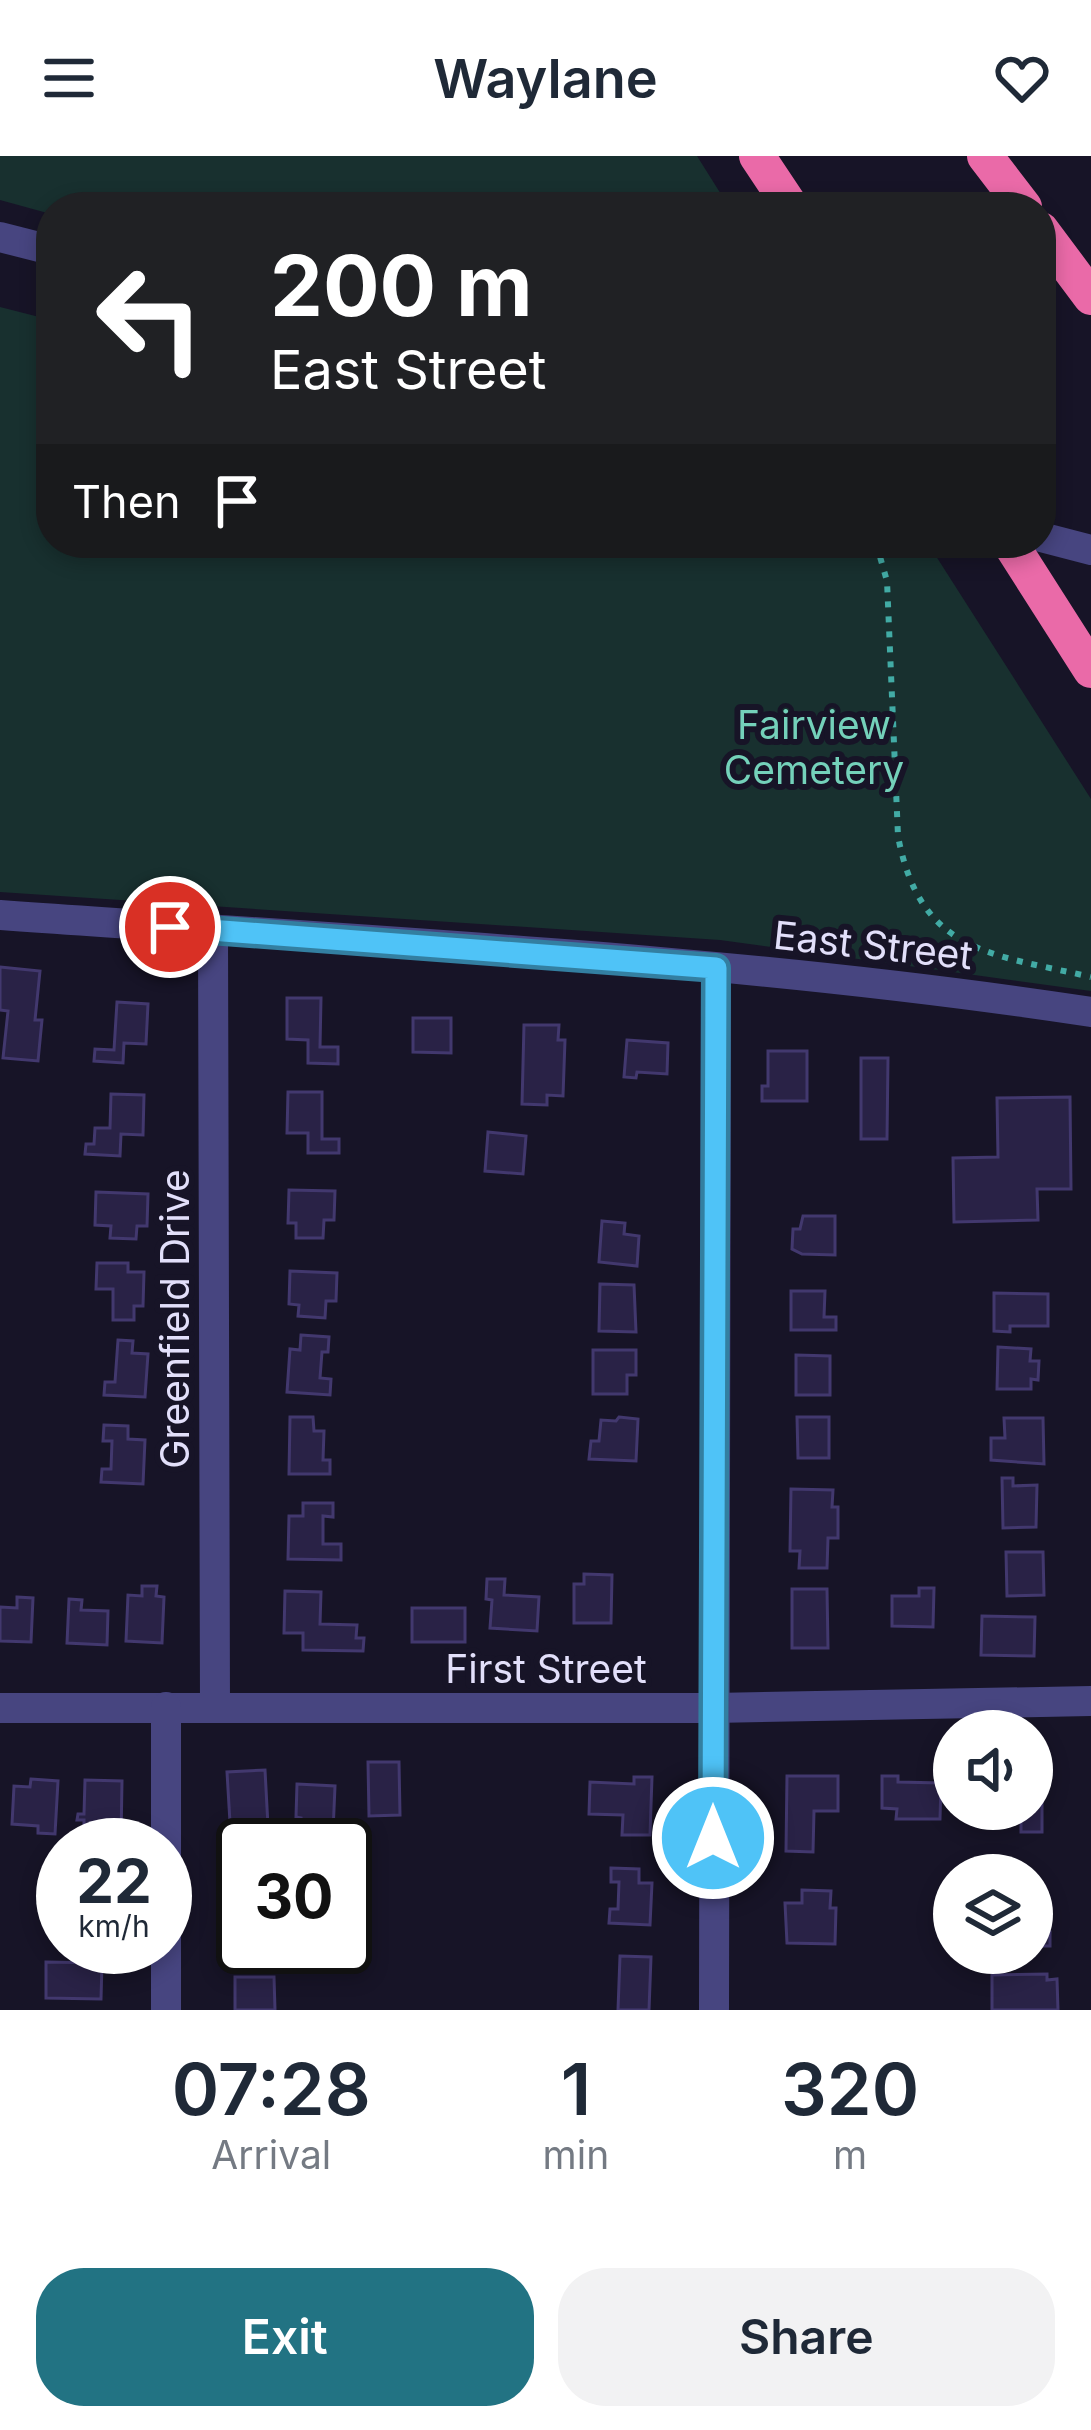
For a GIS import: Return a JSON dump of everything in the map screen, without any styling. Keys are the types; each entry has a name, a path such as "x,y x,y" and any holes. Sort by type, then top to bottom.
{"highway":[{"path":"758,156 781,192"},
{"path":"986,156 1013,192"},
{"path":"1056,250 1091,297"},
{"path":"1030,558 1091,670"}],"street":[{"path":"1056,548 1091,550"},
{"name":"East Street","path":"0,915 716,968 887,984 1091,1012"},
{"name":"Greenfield Drive","path":"213,930 215,1708"},
{"path":"714,2010 716,968"},
{"name":"First Street","path":"0,1708 712,1708 1091,1701"},
{"path":"166,1707 166,2010"}],"path":[{"path":"880,558 887,581 898,836 904,871 937,922 960,942 979,951 1091,976"}],"green space":[{"path":"0,156 697,156 720,192 36,192 36,210 0,200"},
{"name":"Fairview Cemetery","path":"0,307 36,316 36,558 937,558 1091,799 1091,991 720,940 0,892"}],"building":[{"path":"0,967 40,971 35,1020 42,1020 38,1061 3,1058 8,1011 0,1010"},
{"path":"287,998 321,998 320,1047 338,1047 338,1064 308,1063 308,1040 287,1039"},
{"path":"117,1002 148,1004 146,1044 124,1043 123,1063 94,1061 95,1049 114,1050"},
{"path":"413,1018 451,1018 451,1053 413,1052"},
{"path":"524,1025 559,1025 558,1040 565,1040 563,1096 547,1095 547,1105 522,1104"},
{"path":"627,1040 668,1043 667,1074 637,1072 636,1078 624,1077"},
{"path":"768,1051 807,1051 807,1101 762,1101 762,1086 768,1086"},
{"path":"861,1058 888,1058 887,1139 861,1139"},
{"path":"288,1092 322,1092 322,1139 339,1139 339,1153 308,1153 308,1133 287,1133"},
{"path":"111,1094 144,1095 143,1135 121,1134 120,1156 85,1154 86,1144 94,1144 95,1128 110,1128"},
{"path":"1070,1097 1071,1189 1037,1189 1038,1220 954,1222 953,1158 998,1157 997,1098"},
{"path":"488,1132 526,1136 523,1174 485,1171"},
{"path":"289,1190 335,1191 334,1220 324,1220 323,1238 296,1238 296,1223 288,1223"},
{"path":"96,1192 148,1194 147,1226 137,1226 136,1239 110,1238 111,1226 95,1225"},
{"path":"803,1216 835,1216 835,1255 792,1249 793,1229 800,1229"},
{"path":"602,1221 625,1223 624,1234 639,1236 637,1266 599,1262"},
{"path":"97,1263 128,1263 128,1272 144,1272 143,1306 134,1306 134,1320 113,1320 113,1289 96,1289"},
{"path":"290,1271 337,1273 336,1301 326,1301 325,1318 298,1316 299,1305 289,1304"},
{"path":"600,1284 634,1285 636,1332 599,1331"},
{"path":"791,1291 825,1291 824,1317 836,1317 836,1330 791,1330"},
{"path":"994,1293 1048,1294 1048,1326 994,1331"},
{"path":"301,1335 329,1337 328,1352 322,1352 320,1378 331,1379 330,1395 287,1392 290,1349 300,1350"},
{"path":"118,1340 133,1341 132,1353 148,1354 145,1397 104,1395 105,1382 115,1382"},
{"path":"998,1347 1031,1349 1030,1361 1039,1361 1038,1380 1031,1379 1031,1389 997,1389"},
{"path":"593,1350 636,1350 636,1375 627,1375 627,1394 593,1394"},
{"path":"796,1355 830,1356 830,1395 796,1395"},
{"path":"290,1417 313,1417 314,1431 324,1431 323,1460 330,1460 330,1474 289,1474"},
{"path":"797,1417 829,1417 829,1458 798,1458"},
{"path":"1004,1418 1043,1418 1044,1464 991,1460 991,1438 1005,1438"},
{"path":"638,1419 636,1461 589,1459 591,1441 599,1441 601,1420"},
{"path":"104,1425 128,1426 128,1439 145,1440 143,1484 101,1482 102,1469 111,1469 112,1441 103,1441"},
{"path":"1002,1478 1013,1478 1013,1486 1037,1485 1036,1527 1003,1528"},
{"path":"791,1489 833,1490 838,1538 828,1538 827,1568 799,1568 800,1551 790,1551"},
{"path":"303,1503 333,1503 333,1517 323,1516 323,1544 341,1544 341,1560 288,1559 289,1516 303,1516"},
{"path":"1006,1552 1043,1552 1044,1595 1007,1596"},
{"path":"584,1574 612,1575 611,1623 574,1623 574,1584 584,1584"},
{"path":"487,1579 505,1579 504,1595 539,1597 537,1631 490,1628 492,1600 486,1599"},
{"path":"142,1586 157,1586 156,1596 164,1597 162,1643 126,1641 128,1595 142,1596"},
{"path":"919,1588 934,1588 933,1627 892,1626 892,1596 919,1596"},
{"path":"792,1589 827,1589 828,1648 792,1648"},
{"path":"285,1591 321,1592 320,1624 357,1625 356,1638 364,1638 363,1651 303,1650 303,1633 284,1633"},
{"path":"17,1597 33,1598 31,1642 0,1641 0,1607 17,1608"},
{"path":"69,1599 82,1600 81,1610 108,1611 107,1645 67,1643"},
{"path":"412,1608 465,1608 465,1642 412,1642"},
{"path":"982,1616 1035,1617 1034,1656 981,1655"},
{"path":"368,1762 399,1762 400,1815 369,1816"},
{"path":"265,1770 268,1818 230,1818 227,1772"},
{"path":"787,1776 838,1776 838,1811 814,1811 813,1852 786,1851"},
{"path":"882,1776 898,1776 898,1782 933,1783 933,1819 896,1819 897,1809 882,1808"},
{"path":"634,1777 652,1777 650,1835 622,1835 623,1815 589,1814 590,1782 634,1784"},
{"path":"31,1779 58,1781 56,1818 36,1818 36,1826 12,1824 14,1786 30,1787"},
{"path":"85,1780 122,1781 121,1818 77,1818 84,1814"},
{"path":"297,1784 335,1786 334,1818 296,1817"},
{"path":"611,1868 639,1869 639,1883 652,1883 650,1925 609,1923 610,1909 618,1909 619,1882 611,1882"},
{"path":"802,1890 831,1891 830,1908 836,1908 835,1944 787,1943 785,1903 802,1903"},
{"path":"620,1956 651,1957 649,2010 618,2010"},
{"path":"46,1974 102,1974 101,1999 46,1998"},
{"path":"1047,1974 1047,1980 1057,1979 1058,2010 992,2010 992,1975"},
{"path":"235,1977 274,1977 275,2010 235,2010"}],"route":[{"path":"170,927 716,968 713,1838"}]}
